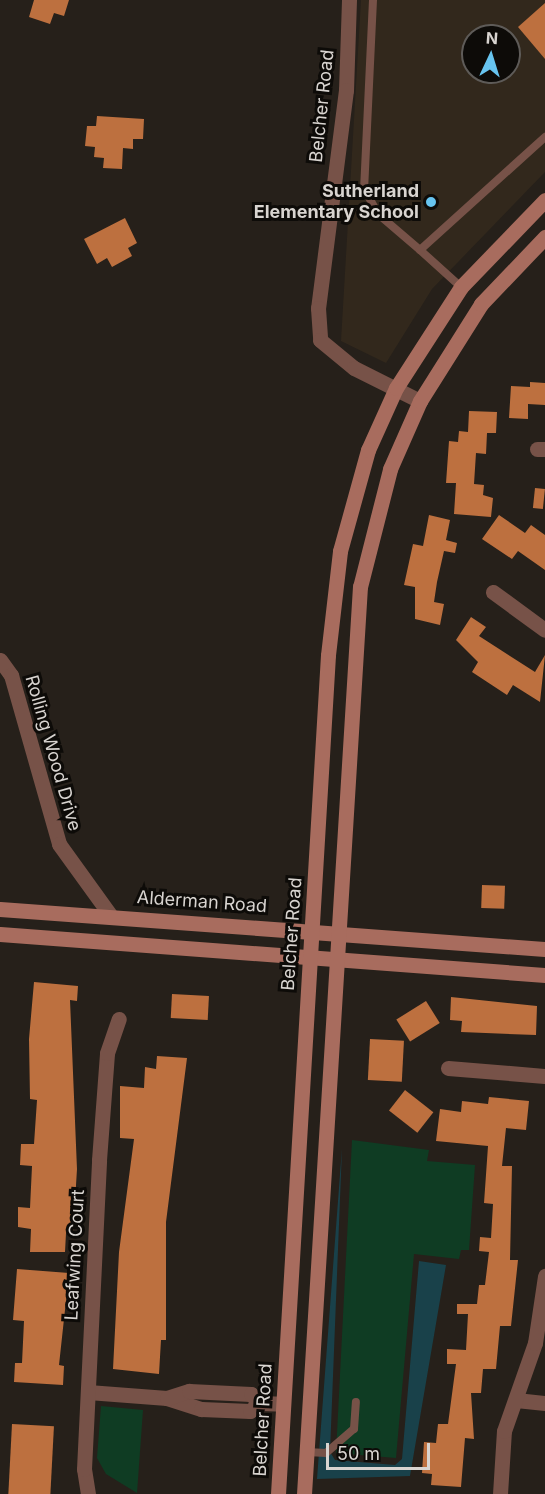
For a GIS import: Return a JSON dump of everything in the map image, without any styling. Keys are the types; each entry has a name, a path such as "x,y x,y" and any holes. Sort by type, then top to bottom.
{"main road":[{"name":"Belcher Road","path":"278,1494 328,655 340,551 368,450 396,388 461,286 545,200"},
{"path":"304,1494 334,957 360,588 390,469 420,401 481,304 545,237"},
{"path":"461,286 481,304"},
{"name":"Alderman Road","path":"0,909 313,928 337,934 545,948"},
{"path":"0,934 310,953 545,975"},
{"path":"283,1404 310,1405"}],"street":[{"name":"Belcher Road","path":"349,0 346,90 318,308 320,340 354,368 420,401"},
{"path":"493,591 545,630"},
{"name":"Rolling Wood Drive","path":"0,660 11,675 59,844 111,916"},
{"name":"Leafwing Court","path":"88,1494 84,1469 106,1053 120,1019"},
{"path":"448,1068 545,1076"},
{"path":"500,1494 504,1431 535,1343 545,1276"},
{"path":"88,1392 167,1398 201,1409 250,1411 259,1403 283,1404"},
{"path":"167,1398 202,1392 251,1394 259,1403"},
{"path":"201,1409 202,1392"},
{"path":"516,1400 545,1403"}],"lane":[{"path":"373,0 364,188 378,214 461,286"},
{"path":"420,250 545,137"},
{"path":"307,1452 326,1453 354,1429 357,1402"}],"shaded area":[{"name":"Sutherland Elementary School","path":"361,0 545,0 545,172 432,289 386,363 341,341"}],"green space":[{"path":"352,1140 429,1150 427,1161 475,1165 469,1250 461,1250 459,1259 414,1254 396,1458 336,1453"},
{"path":"101,1406 143,1410 137,1493 106,1474 97,1458"}],"water":[{"path":"342,1148 330,1452 335,1460 395,1465 402,1459 419,1261 446,1265 410,1476 317,1479"}],"building":[{"path":"34,0 69,0 64,16 54,13 50,24 29,17"},
{"path":"545,3 545,59 521,31 521,24"},
{"path":"97,116 144,119 143,139 133,139 133,149 123,148 122,169 103,168 104,158 94,157 95,147 85,146 87,126 96,126"},
{"path":"125,218 137,243 128,248 132,256 112,267 107,258 97,264 84,239"},
{"path":"530,382 545,383 545,405 528,404 528,419 509,418 511,386 530,387"},
{"path":"469,411 497,412 496,433 487,433 486,454 476,453 474,484 484,485 483,495 493,498 491,517 454,514 456,483 446,483 449,441 458,442 459,431 468,432"},
{"path":"535,488 545,489 543,509 533,508"},
{"path":"429,515 450,520 446,540 457,543 455,553 444,551 437,582 434,602 444,604 440,625 415,619 415,587 404,585 413,544 423,546"},
{"path":"499,515 525,533 531,525 545,535 545,570 518,551 512,559 482,539"},
{"path":"471,617 486,627 479,636 535,672 545,655 540,702 513,685 507,695 472,672 478,662 456,640"},
{"path":"482,885 505,886 504,909 481,908"},
{"path":"34,982 78,986 77,1001 70,1000 77,1169 73,1234 66,1233 65,1252 30,1252 31,1229 18,1227 18,1207 30,1208 32,1166 20,1165 21,1144 34,1144 37,1100 30,1099 29,1039"},
{"path":"172,994 209,996 208,1020 171,1018"},
{"path":"451,997 537,1006 536,1035 461,1032 462,1021 450,1020"},
{"path":"426,1001 440,1023 410,1042 396,1020"},
{"path":"370,1039 404,1041 402,1082 368,1080"},
{"path":"157,1056 187,1058 166,1222 166,1340 161,1340 159,1374 113,1369 119,1252 134,1139 120,1138 120,1086 144,1088 145,1067 156,1069"},
{"path":"405,1090 433,1112 417,1133 389,1110"},
{"path":"489,1097 529,1101 526,1130 506,1128 502,1166 512,1166 510,1260 518,1260 511,1326 500,1326 496,1369 483,1369 481,1393 471,1393 474,1439 465,1438 461,1487 431,1485 432,1474 422,1473 424,1442 436,1443 438,1424 448,1424 456,1364 447,1364 447,1349 466,1350 468,1314 457,1314 457,1304 477,1304 479,1285 485,1285 489,1252 479,1251 480,1237 491,1238 493,1204 484,1203 488,1146 436,1141 440,1109 461,1112 462,1101 488,1104"},
{"path":"17,1269 69,1273 59,1365 64,1366 63,1385 14,1382 15,1363 22,1363 24,1321 13,1320"},
{"path":"12,1424 54,1426 50,1494 8,1494"}],"place":[{"name":"Sutherland Elementary School","path":"431,202"}]}
